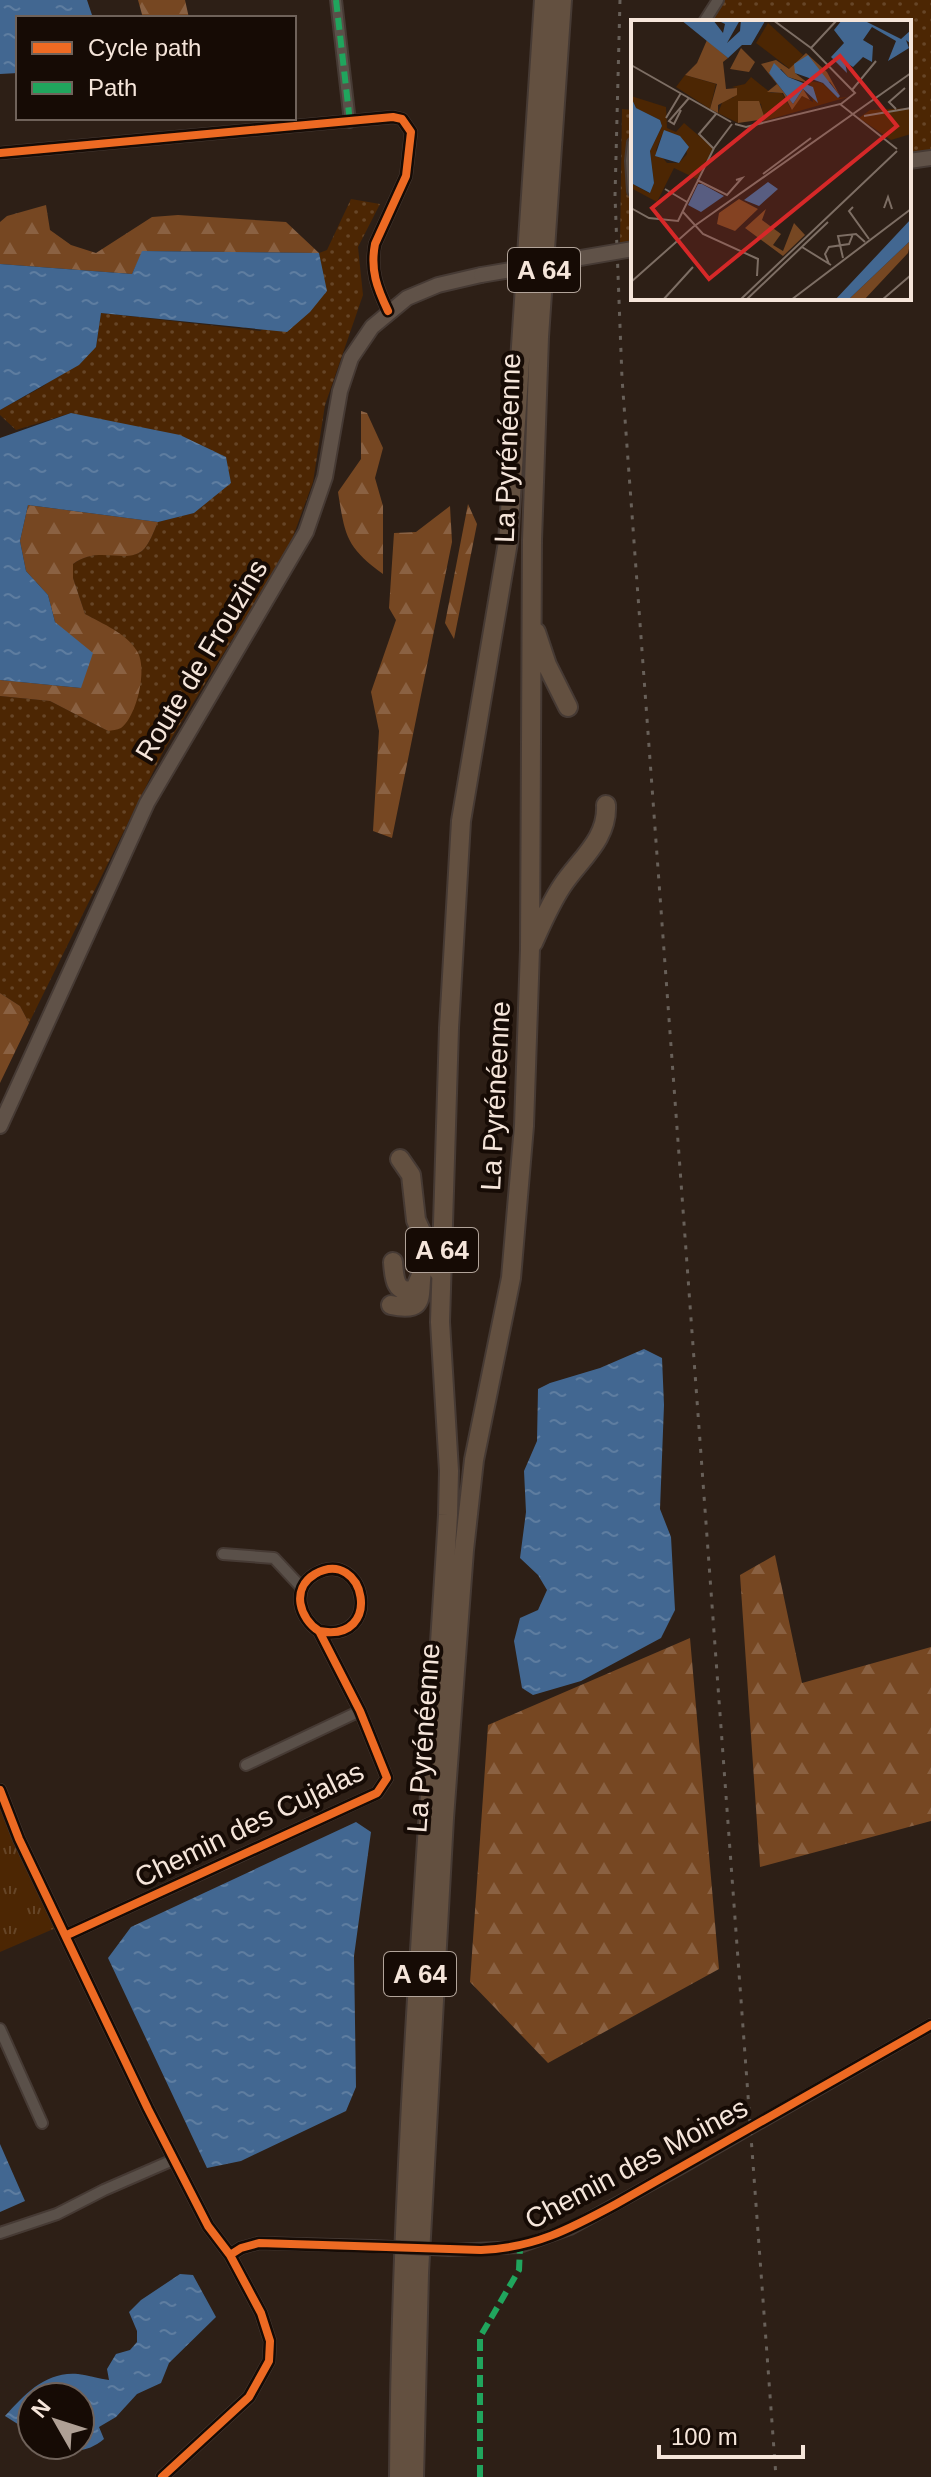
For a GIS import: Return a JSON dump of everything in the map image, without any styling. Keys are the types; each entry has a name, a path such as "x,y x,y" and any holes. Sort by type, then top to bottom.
{"highway":[{"name":"La Pyrénéenne","path":"399,2477 403,2273 448,1515 449,1471 440,1322 449,1028 461,821 508,542 544,0"},
{"name":"La Pyrénéenne","path":"414,2477 420,2242 444,1818 464,1550 474,1460 511,1278 524,1126 530,949 531,620 539,337 562,0"},
{"path":"531,620 547,665 568,707"},
{"path":"530,949 550,906 600,837 605,826 606,805"},
{"path":"391,1305 408,1307 417,1302 422,1292 411,1175 400,1159"},
{"path":"393,1262 395,1280 402,1289 415,1289 443,1211"},
{"path":"416,1220 441,1278"}],"main road":[{"path":"911,161 931,158"},
{"name":"Route de Frouzins","path":"0,1126 147,803 306,532 329,464 346,370 364,338 388,311 426,289 481,275 631,249"}],"street":[{"path":"336,0 350,122"},
{"path":"705,20 718,0"},
{"path":"0,153 393,117 402,119 411,132 406,176 373,254 375,282 388,311"},
{"path":"223,1554 274,1558 302,1588 314,1575 331,1570 347,1574 360,1590 362,1601 357,1620 338,1632 319,1631"},
{"name":"Chemin des Cujalas","path":"67,1935 377,1793 387,1778 360,1711 319,1631 303,1616 299,1600 302,1588"},
{"path":"246,1765 360,1711"},
{"path":"0,1790 19,1839 173,2160 208,2226 230,2255 270,2341 269,2361 249,2397 162,2477"},
{"name":"Chemin des Moines","path":"230,2255 259,2243 450,2250 520,2247 570,2229 931,2025"},
{"path":"0,2029 42,2123"},
{"path":"0,2233 57,2214 173,2160"}],"green space":[{"path":"138,0 185,0 189,16 142,16"},
{"path":"722,0 931,0 931,152 911,155 911,20 709,20"},
{"path":"622,109 631,110 631,243 620,245"},
{"path":"351,199 380,204 358,247 363,295 325,405 313,482 290,545 163,752 29,1023 20,1006 0,993 0,696 50,701 108,731 119,633 85,614 73,578 73,564 92,556 135,554 147,545 158,522 194,513 71,413 16,430 0,415 0,410 42,387 96,347 101,313 260,331 326,291 319,253 327,250"},
{"path":"46,205 50,230 71,245 96,253 152,217 178,215 286,222 319,253 143,251 132,274 0,264 0,222 7,216"},
{"path":"361,411 367,413 383,448 375,478 383,506 383,574 361,556 349,539 338,492 361,459"},
{"path":"468,504 477,524 454,639 445,623"},
{"path":"28,505 158,522 149,542 135,555 92,556 73,564 73,578 85,614 127,639 140,659 141,680 136,703 127,722 119,729 108,731 50,701 0,696 0,680 81,688 55,622 48,595 26,571 20,541"},
{"path":"450,506 452,542 392,838 373,831 379,731 371,692 396,620 389,608 394,533 416,532"},
{"path":"0,993 20,1006 29,1023 0,1083"},
{"path":"775,1555 802,1683 931,1647 931,1821 760,1867 740,1575"},
{"path":"690,1638 719,1969 548,2063 470,1982 488,1725"},
{"path":"0,1796 58,1927 0,1952"}],"water":[{"path":"0,0 87,0 92,16 16,16 16,73 0,74"},
{"path":"142,251 319,253 327,291 310,312 287,332 101,313 96,347 79,365 0,410 0,264 132,274"},
{"path":"71,413 180,435 226,457 231,483 194,513 158,522 28,505 20,541 26,571 48,595 55,622 93,653 81,688 0,680 0,438"},
{"path":"644,1349 662,1358 664,1405 660,1509 671,1537 675,1610 661,1638 581,1681 533,1695 522,1688 514,1641 520,1618 538,1610 547,1590 538,1575 520,1558 526,1512 524,1471 537,1441 538,1389"},
{"path":"356,1822 371,1832 354,1956 356,2087 346,2111 241,2161 207,2168 108,1958 131,1927"},
{"path":"0,2144 25,2201 0,2212"},
{"path":"180,2274 193,2275 216,2317 169,2363 161,2383 137,2394 116,2417 99,2427 104,2439 96,2444 96,2381 44,2381 66,2374 109,2380 107,2369 116,2354 130,2350 137,2342 137,2331 129,2312 141,2300"},
{"path":"16,2405 16,2423 5,2416"}],"railway":[{"path":"620,0 615,196 622,378 776,2477"}],"marked path":[{"path":"336,0 350,122"},
{"path":"480,2477 480,2337 519,2270 520,2247"}],"cycle path":[{"path":"0,153 393,117 402,119 411,132 406,176 375,244 373,262 388,311"},
{"path":"67,1935 377,1793 387,1778 360,1711 319,1631 307,1619 300,1604 302,1588 315,1574 332,1569 346,1573 356,1583 360,1611 353,1624 340,1631 319,1631"},
{"path":"0,1790 19,1839 148,2109 208,2226 230,2255 261,2313 270,2341 269,2361 249,2397 162,2477"},
{"path":"230,2255 259,2243 481,2250 535,2241 616,2204 931,2025"}]}
